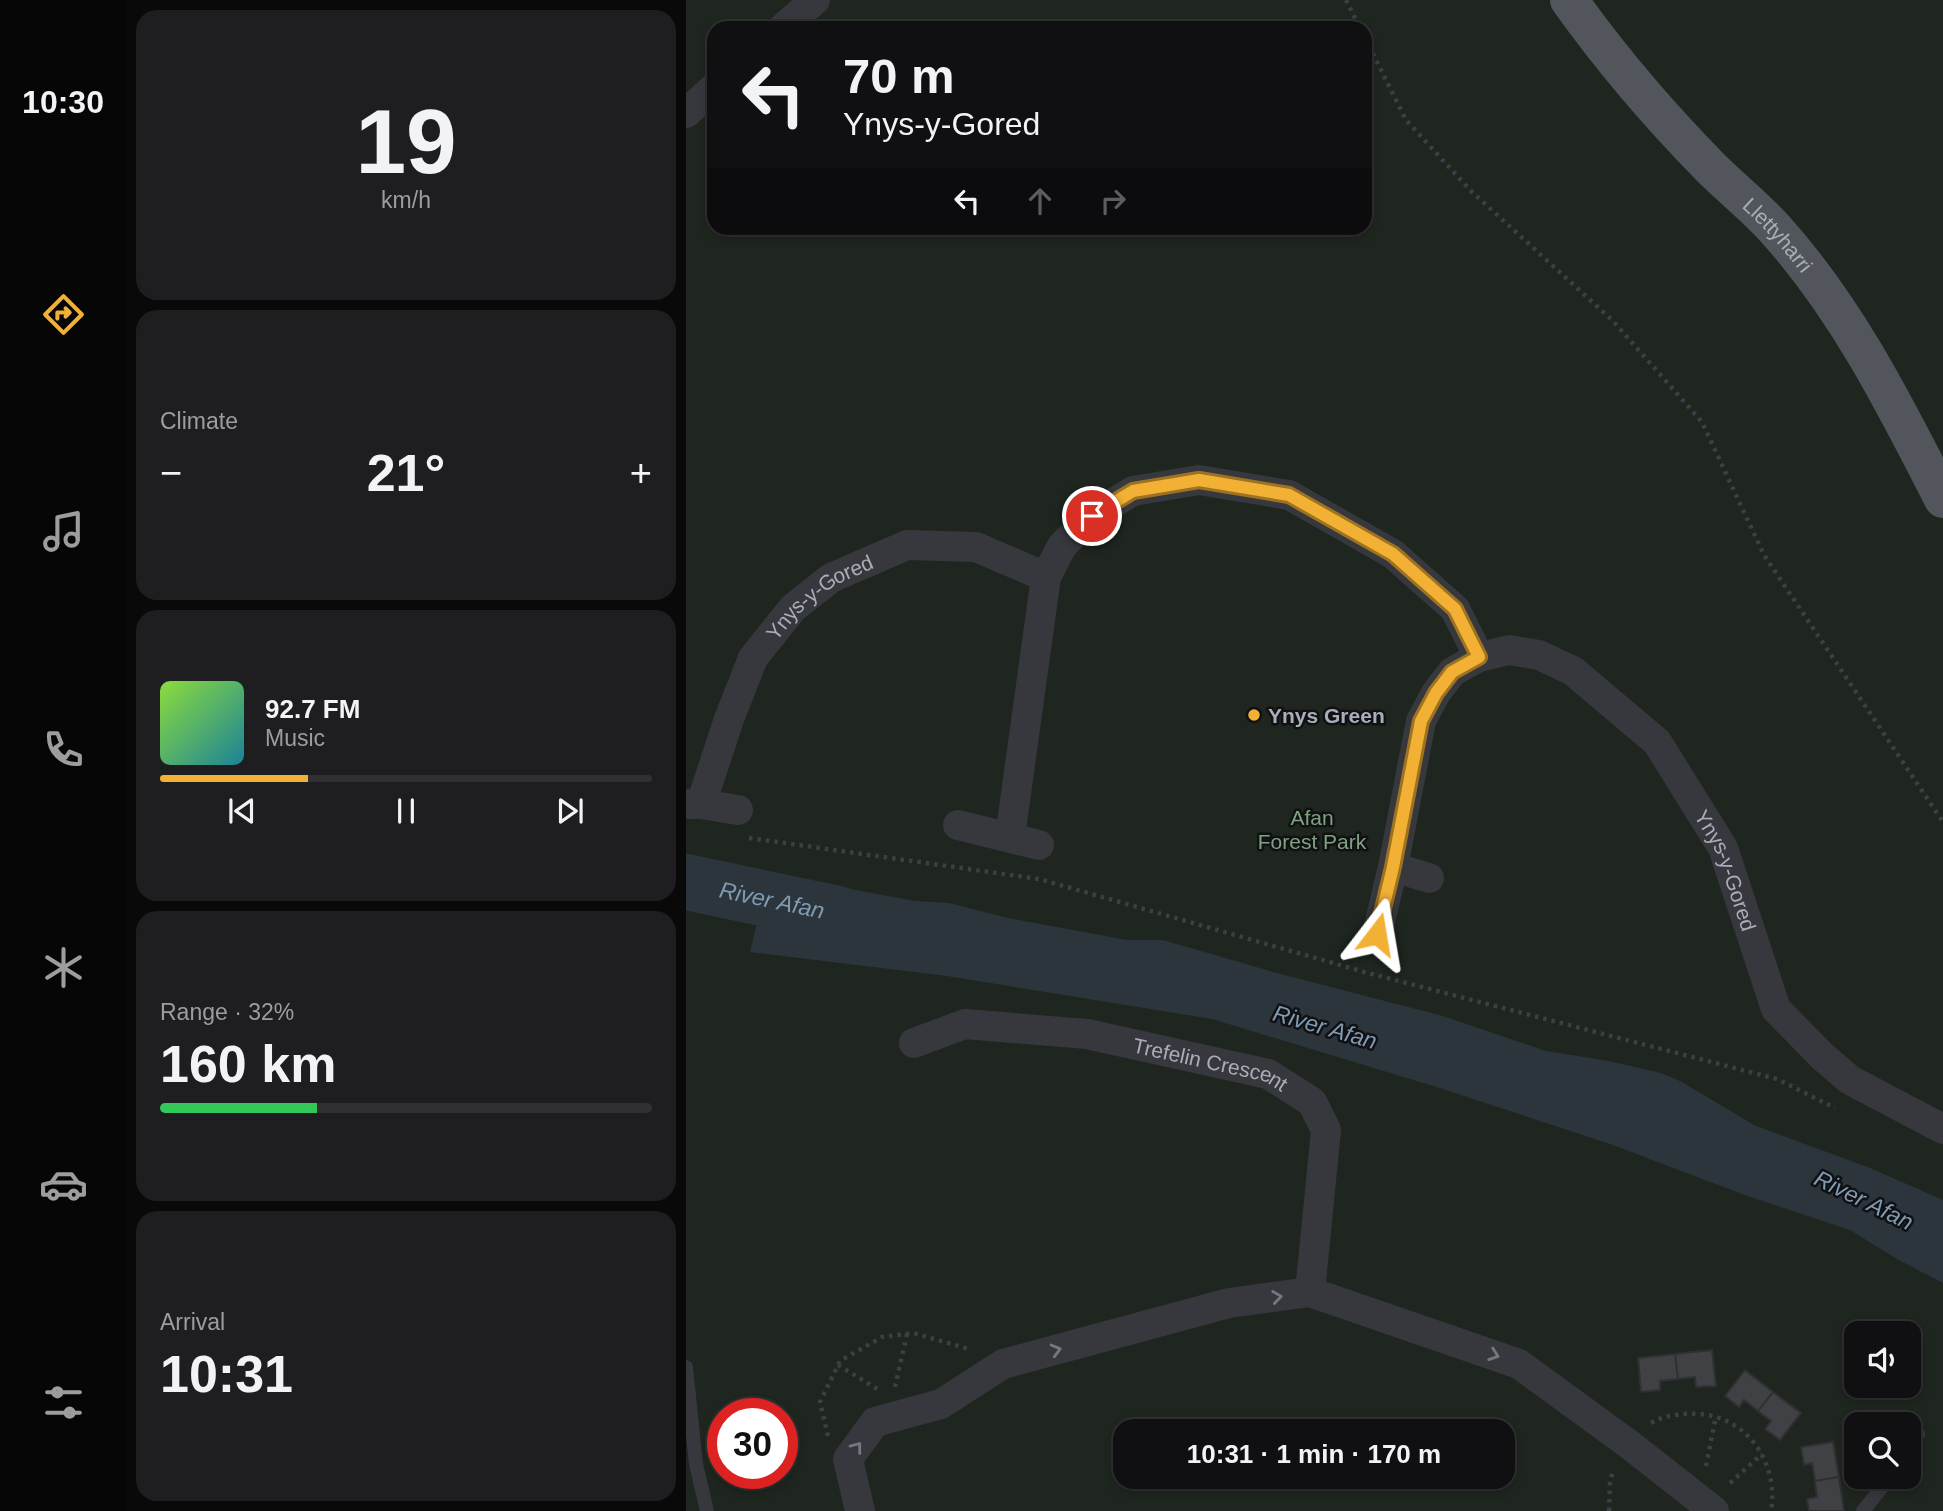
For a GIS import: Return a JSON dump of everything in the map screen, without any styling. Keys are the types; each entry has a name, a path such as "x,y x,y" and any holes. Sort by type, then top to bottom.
{"main road":[{"name":"Llettyharri","path":"1569,0 1649,101 1711,168 1774,229 1812,276 1859,343 1889,393 1943,499"}],"street":[{"path":"791,21 815,0"},
{"path":"686,113 707,94"},
{"path":"1010,837 1046,577 1062,546 1092,516 1133,491 1199,480 1289,495 1393,554 1455,609 1479,657"},
{"name":"Ynys-y-Gored","path":"737,823 694,804 753,658 793,608 831,578 907,545 976,547 1046,577"},
{"name":"Ynys-y-Gored","path":"1377,934 1393,867 1421,721 1436,693 1452,672 1479,657 1509,650 1539,655 1573,671 1657,742 1723,848 1776,1009 1850,1080 1943,1129"},
{"path":"958,825 1039,845"},
{"path":"1393,867 1429,878"},
{"name":"Trefelin Crescent","path":"914,1044 965,1024 1087,1034 1268,1074 1312,1102 1326,1130 1310,1292"},
{"path":"860,1511 848,1459 876,1422 941,1404 1003,1364 1229,1303 1310,1292 1519,1364 1566,1396 1697,1506"}],"lane":[{"path":"686,1367 696,1464 707,1511"},
{"path":"1863,1511 1880,1489"}],"path":[{"path":"1346,0 1356,21"},
{"path":"1372,52 1406,120 1471,191 1612,320 1702,422 1764,555 1943,822"},
{"path":"737,823 1039,879 1368,973 1777,1079 1844,1112"},
{"path":"892,1398 907,1334"},
{"path":"848,1459 831,1447 820,1402 840,1361 882,1337 913,1334 986,1353 1003,1364"},
{"path":"1643,1429 1654,1421 1682,1413 1716,1416 1742,1429 1753,1439 1771,1471 1771,1511"},
{"path":"1706,1465 1716,1416"},
{"path":"1730,1483 1762,1454"},
{"path":"1609,1511 1610,1483 1615,1463"}],"green space":[{"name":"Afan Forest Park","path":"686,0 1943,0 1943,1511 686,1511"}],"water":[{"path":"769,874 915,901 949,903 1008,918 1127,940 1163,940 1443,1016 1546,1051 1661,1073 1682,1082 1754,1125 1870,1168 1943,1200 1943,1283 1850,1230 1742,1194 1613,1145 1440,1088 1212,1019 947,976 750,952"}],"building":[{"path":"1712,1350 1716,1386 1696,1387 1695,1377 1678,1379 1675,1354"},
{"path":"1675,1354 1678,1379 1660,1381 1660,1390 1641,1392 1638,1358"},
{"path":"1745,1370 1773,1392 1758,1411 1744,1400 1739,1407 1725,1396"},
{"path":"1773,1392 1801,1413 1780,1440 1765,1429 1771,1421 1758,1411"},
{"path":"1833,1442 1839,1477 1815,1481 1812,1463 1804,1465 1801,1447"},
{"path":"1839,1477 1844,1511 1809,1511 1807,1499 1817,1497 1815,1481"}],"waterway":[{"name":"River Afan","path":"686,882 838,914"}],"place":[{"name":"Ynys Green","path":"1254,715"}],"route":[{"path":"1092,516 1133,491 1199,480 1289,495 1393,554 1455,609 1479,657 1452,672 1436,693 1421,721 1393,867 1377,934"}]}
